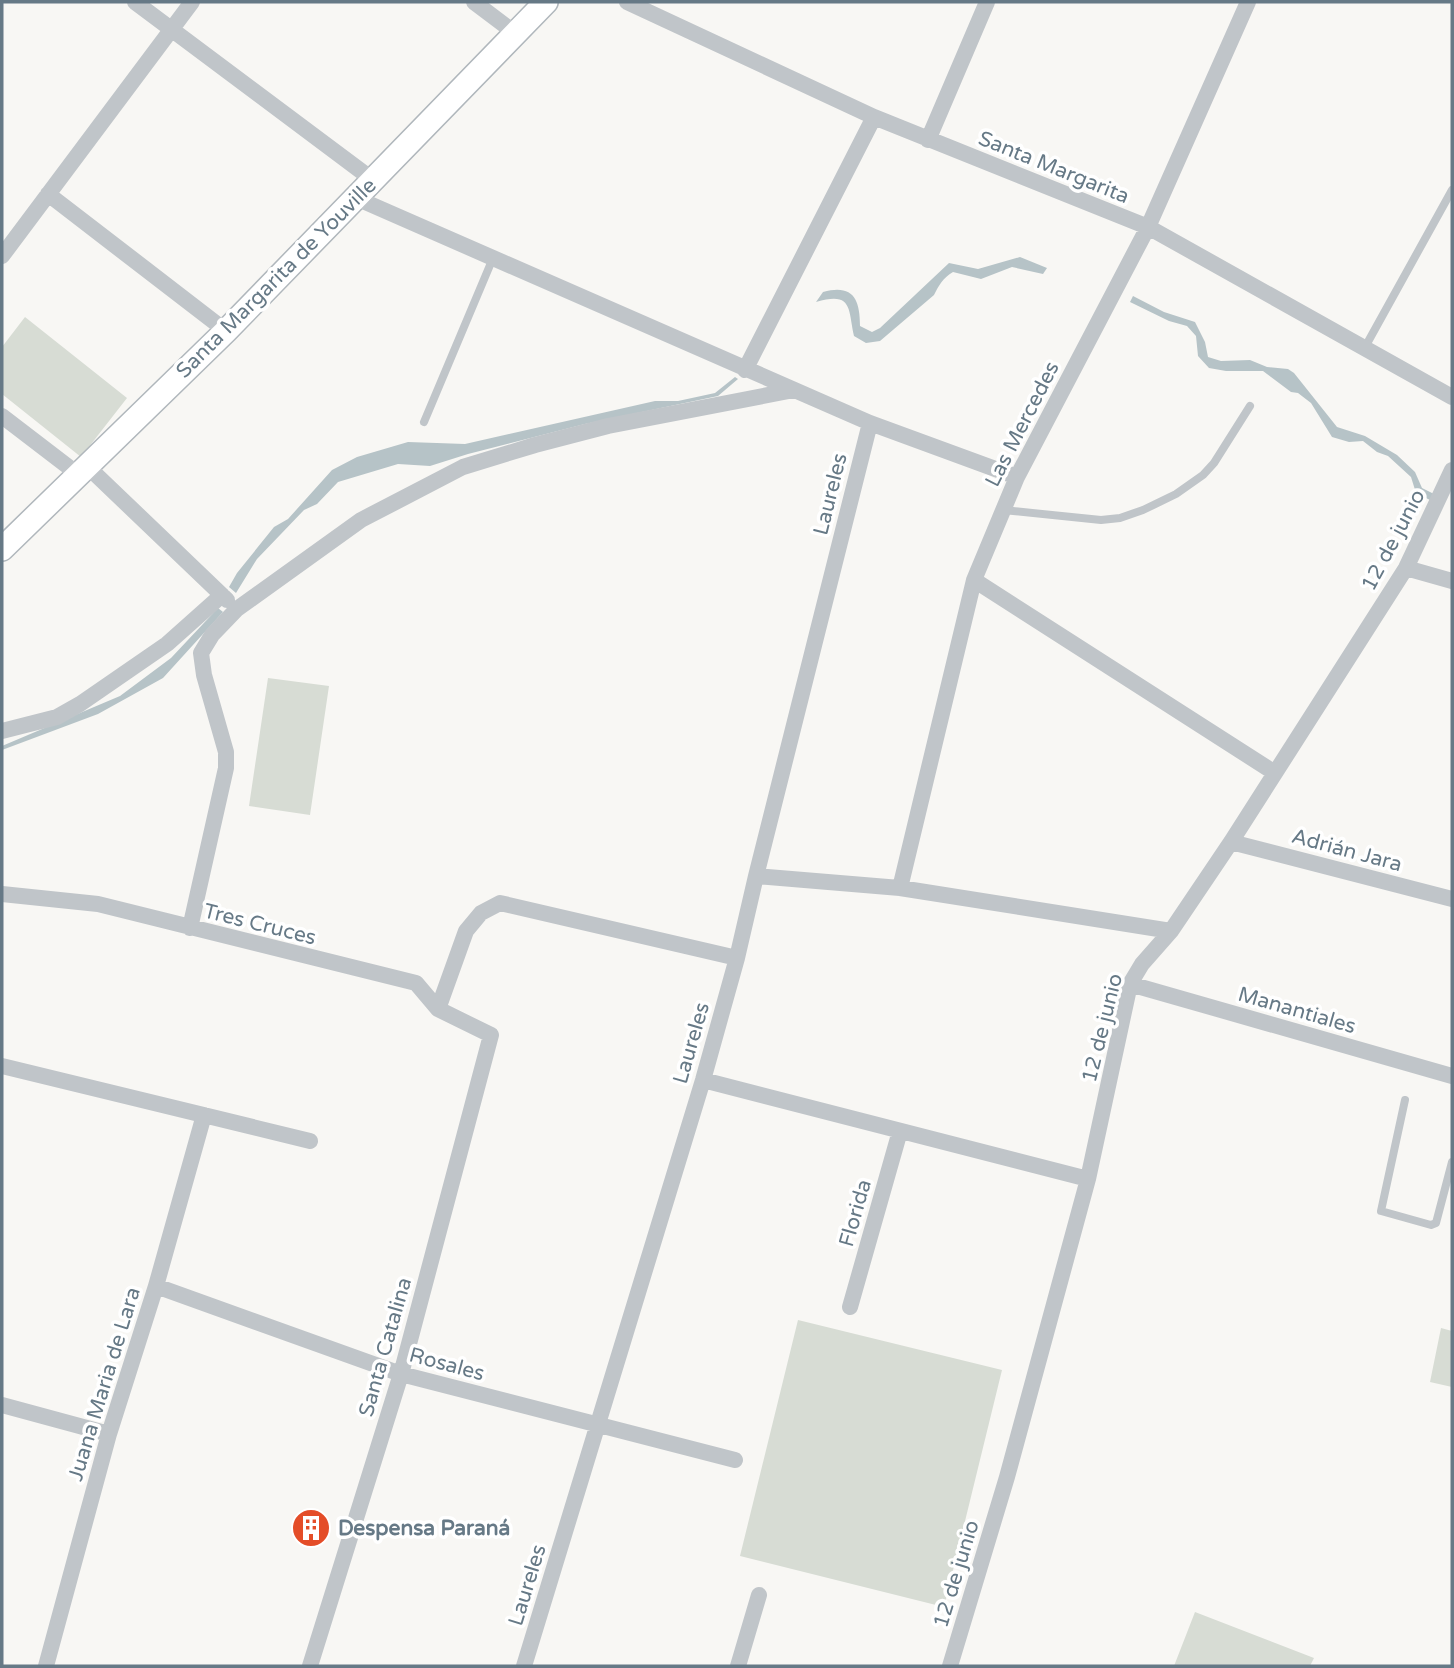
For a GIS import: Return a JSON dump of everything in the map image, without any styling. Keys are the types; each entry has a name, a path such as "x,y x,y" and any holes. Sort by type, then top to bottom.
{"main road":[{"name":"Santa Margarita de Youville","path":"2,549 226,331 546,2"}],"street":[{"path":"135,2 373,180"},
{"path":"2,256 192,2"},
{"path":"474,2 515,33"},
{"name":"Santa Margarita","path":"627,2 874,117 1148,227 1452,397"},
{"path":"928,140 987,2"},
{"name":"Las Mercedes","path":"900,888 974,580 1017,477 1148,227 1248,2"},
{"path":"745,370 874,117"},
{"path":"48,194 226,331"},
{"path":"356,198 870,423 1017,477"},
{"path":"190,928 226,768 226,752 204,675 201,653 212,635 237,609 361,520 418,488 463,467 608,426 794,390"},
{"path":"2,416 83,471 237,609"},
{"name":"Laureles","path":"524,1666 703,1080 737,958 870,423"},
{"name":"12 de junio","path":"950,1666 1011,1464 1088,1179 1130,984 1142,964 1171,931 1231,842 1406,568 1452,470"},
{"path":"1406,568 1452,582"},
{"path":"974,580 1275,773"},
{"path":"2,731 57,716 80,704 167,644 222,595"},
{"name":"Adrián Jara","path":"1231,842 1452,899"},
{"path":"756,876 900,888 1171,931"},
{"name":"Tres Cruces","path":"2,894 98,904 416,983 438,1009 491,1035"},
{"path":"438,1009 466,931 481,913 500,903 737,958"},
{"name":"Manantiales","path":"1130,984 1452,1076"},
{"name":"Santa Catalina","path":"310,1666 401,1374 491,1035"},
{"path":"2,1066 310,1141"},
{"path":"703,1080 1088,1179"},
{"name":"Juana Maria de Lara","path":"46,1666 109,1434 156,1286 204,1115"},
{"name":"Florida","path":"850,1307 900,1131"},
{"name":"Rosales","path":"156,1286 401,1374 735,1460"},
{"path":"2,1405 109,1434"},
{"path":"738,1666 759,1595"}],"lane":[{"path":"1364,349 1452,190"},
{"path":"425,422 493,258"},
{"path":"1003,510 1101,520 1120,518 1143,510 1176,494 1203,475 1214,463 1250,406"},
{"path":"1405,1100 1381,1211 1431,1225 1436,1223 1452,1161"}],"shaded area":[{"path":"1020,257 1047,268 1043,274 1012,267 981,279 953,272 942,282 934,295 880,341 866,343 854,336 849,310 843,301 828,299 816,302 823,292 848,292 856,301 860,326 872,332 880,328 949,263 978,269"},
{"path":"1133,296 1164,312 1195,322 1205,342 1208,357 1221,361 1250,360 1267,367 1288,369 1294,373 1337,427 1365,436 1397,455 1415,472 1422,488 1434,494 1432,501 1416,493 1411,477 1388,456 1377,452 1363,441 1349,442 1332,437 1311,403 1263,371 1209,368 1198,356 1196,336 1187,326 1169,321 1130,302"},
{"path":"25,317 127,398 81,457 2,394 2,347"},
{"path":"735,377 738,379 718,396 585,424 430,466 398,464 338,482 317,504 304,510 257,559 236,593 229,587 274,527 288,519 332,470 357,457 408,442 465,444 655,401 678,401 715,393"},
{"path":"218,608 223,612 163,678 98,714 2,750 2,746 120,696 171,658"},
{"path":"268,678 329,686 310,815 249,806"},
{"path":"798,1320 1002,1370 944,1607 740,1556"},
{"path":"1441,1328 1452,1331 1452,1387 1430,1382"},
{"path":"1195,1612 1314,1658 1310,1666 1174,1666"}],"place":[{"name":"Despensa Paraná","path":"311,1528"}]}
